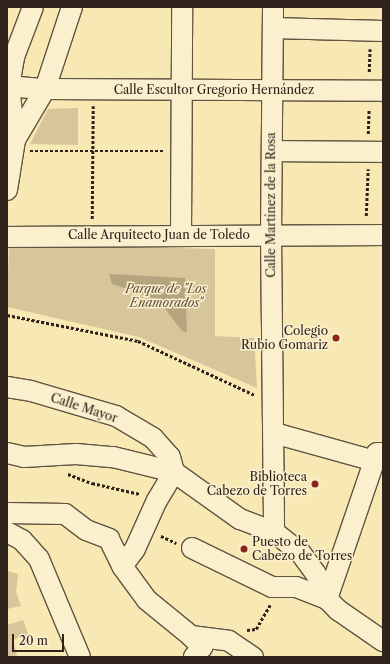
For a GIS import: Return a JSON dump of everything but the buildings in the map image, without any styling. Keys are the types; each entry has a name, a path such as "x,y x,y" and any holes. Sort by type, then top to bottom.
{"street":[{"path":"22,145 8,86 14,58 33,7"},
{"path":"7,190 22,145 45,89 72,7"},
{"path":"181,235 182,7"},
{"name":"Calle Martínez de la Rosa","path":"273,7 271,91 271,234 274,532"},
{"path":"273,28 376,30"},
{"name":"Calle Escultor Gregorio Hernández","path":"8,86 45,89 376,91"},
{"path":"272,152 376,152"},
{"name":"Calle Arquitecto Juan de Toledo","path":"7,236 271,234 374,235"},
{"name":"Calle Mayor","path":"7,387 31,391 116,416 153,438 170,457 174,472"},
{"path":"274,433 379,457 327,599"},
{"path":"7,453 24,457 76,454 113,457 174,472 240,519 274,532 300,552 316,574 327,599 338,610 383,641"},
{"path":"122,566 135,549 146,528 157,500 174,472"},
{"path":"7,513 65,514 86,530 109,538 122,566 147,600 191,636 202,647 194,657"},
{"path":"7,532 22,540 40,559 80,657"},
{"path":"192,548 272,587 296,587 327,599"},
{"path":"191,636 229,641 254,657"}],"path":[{"path":"374,235 376,30"},
{"path":"91,236 93,101"},
{"path":"22,145 93,151 182,151"},
{"path":"7,315 138,341 273,404"},
{"path":"62,473 157,500"},
{"path":"146,528 192,548"},
{"path":"220,640 227,633 256,629 281,587"}],"green space":[{"path":"78,108 78,145 30,144 48,109"},
{"name":"Parque de \"Los Enamorados\"","path":"9,244 215,249 215,336 254,338 257,388 139,337 7,307"},
{"path":"7,571 18,574 16,592 21,606 7,609"},
{"path":"23,620 28,634 13,640 17,656 21,657 7,657 7,625"}],"shaded area":[{"path":"109,274 185,278 187,332 182,331 163,306 146,295 112,284"}],"place":[{"name":"Colegio Rubio Gomariz","path":"336,338"},
{"name":"Biblioteca Cabezo de Torres","path":"315,484"},
{"name":"Puesto de Cabezo de Torres","path":"244,549"}]}
